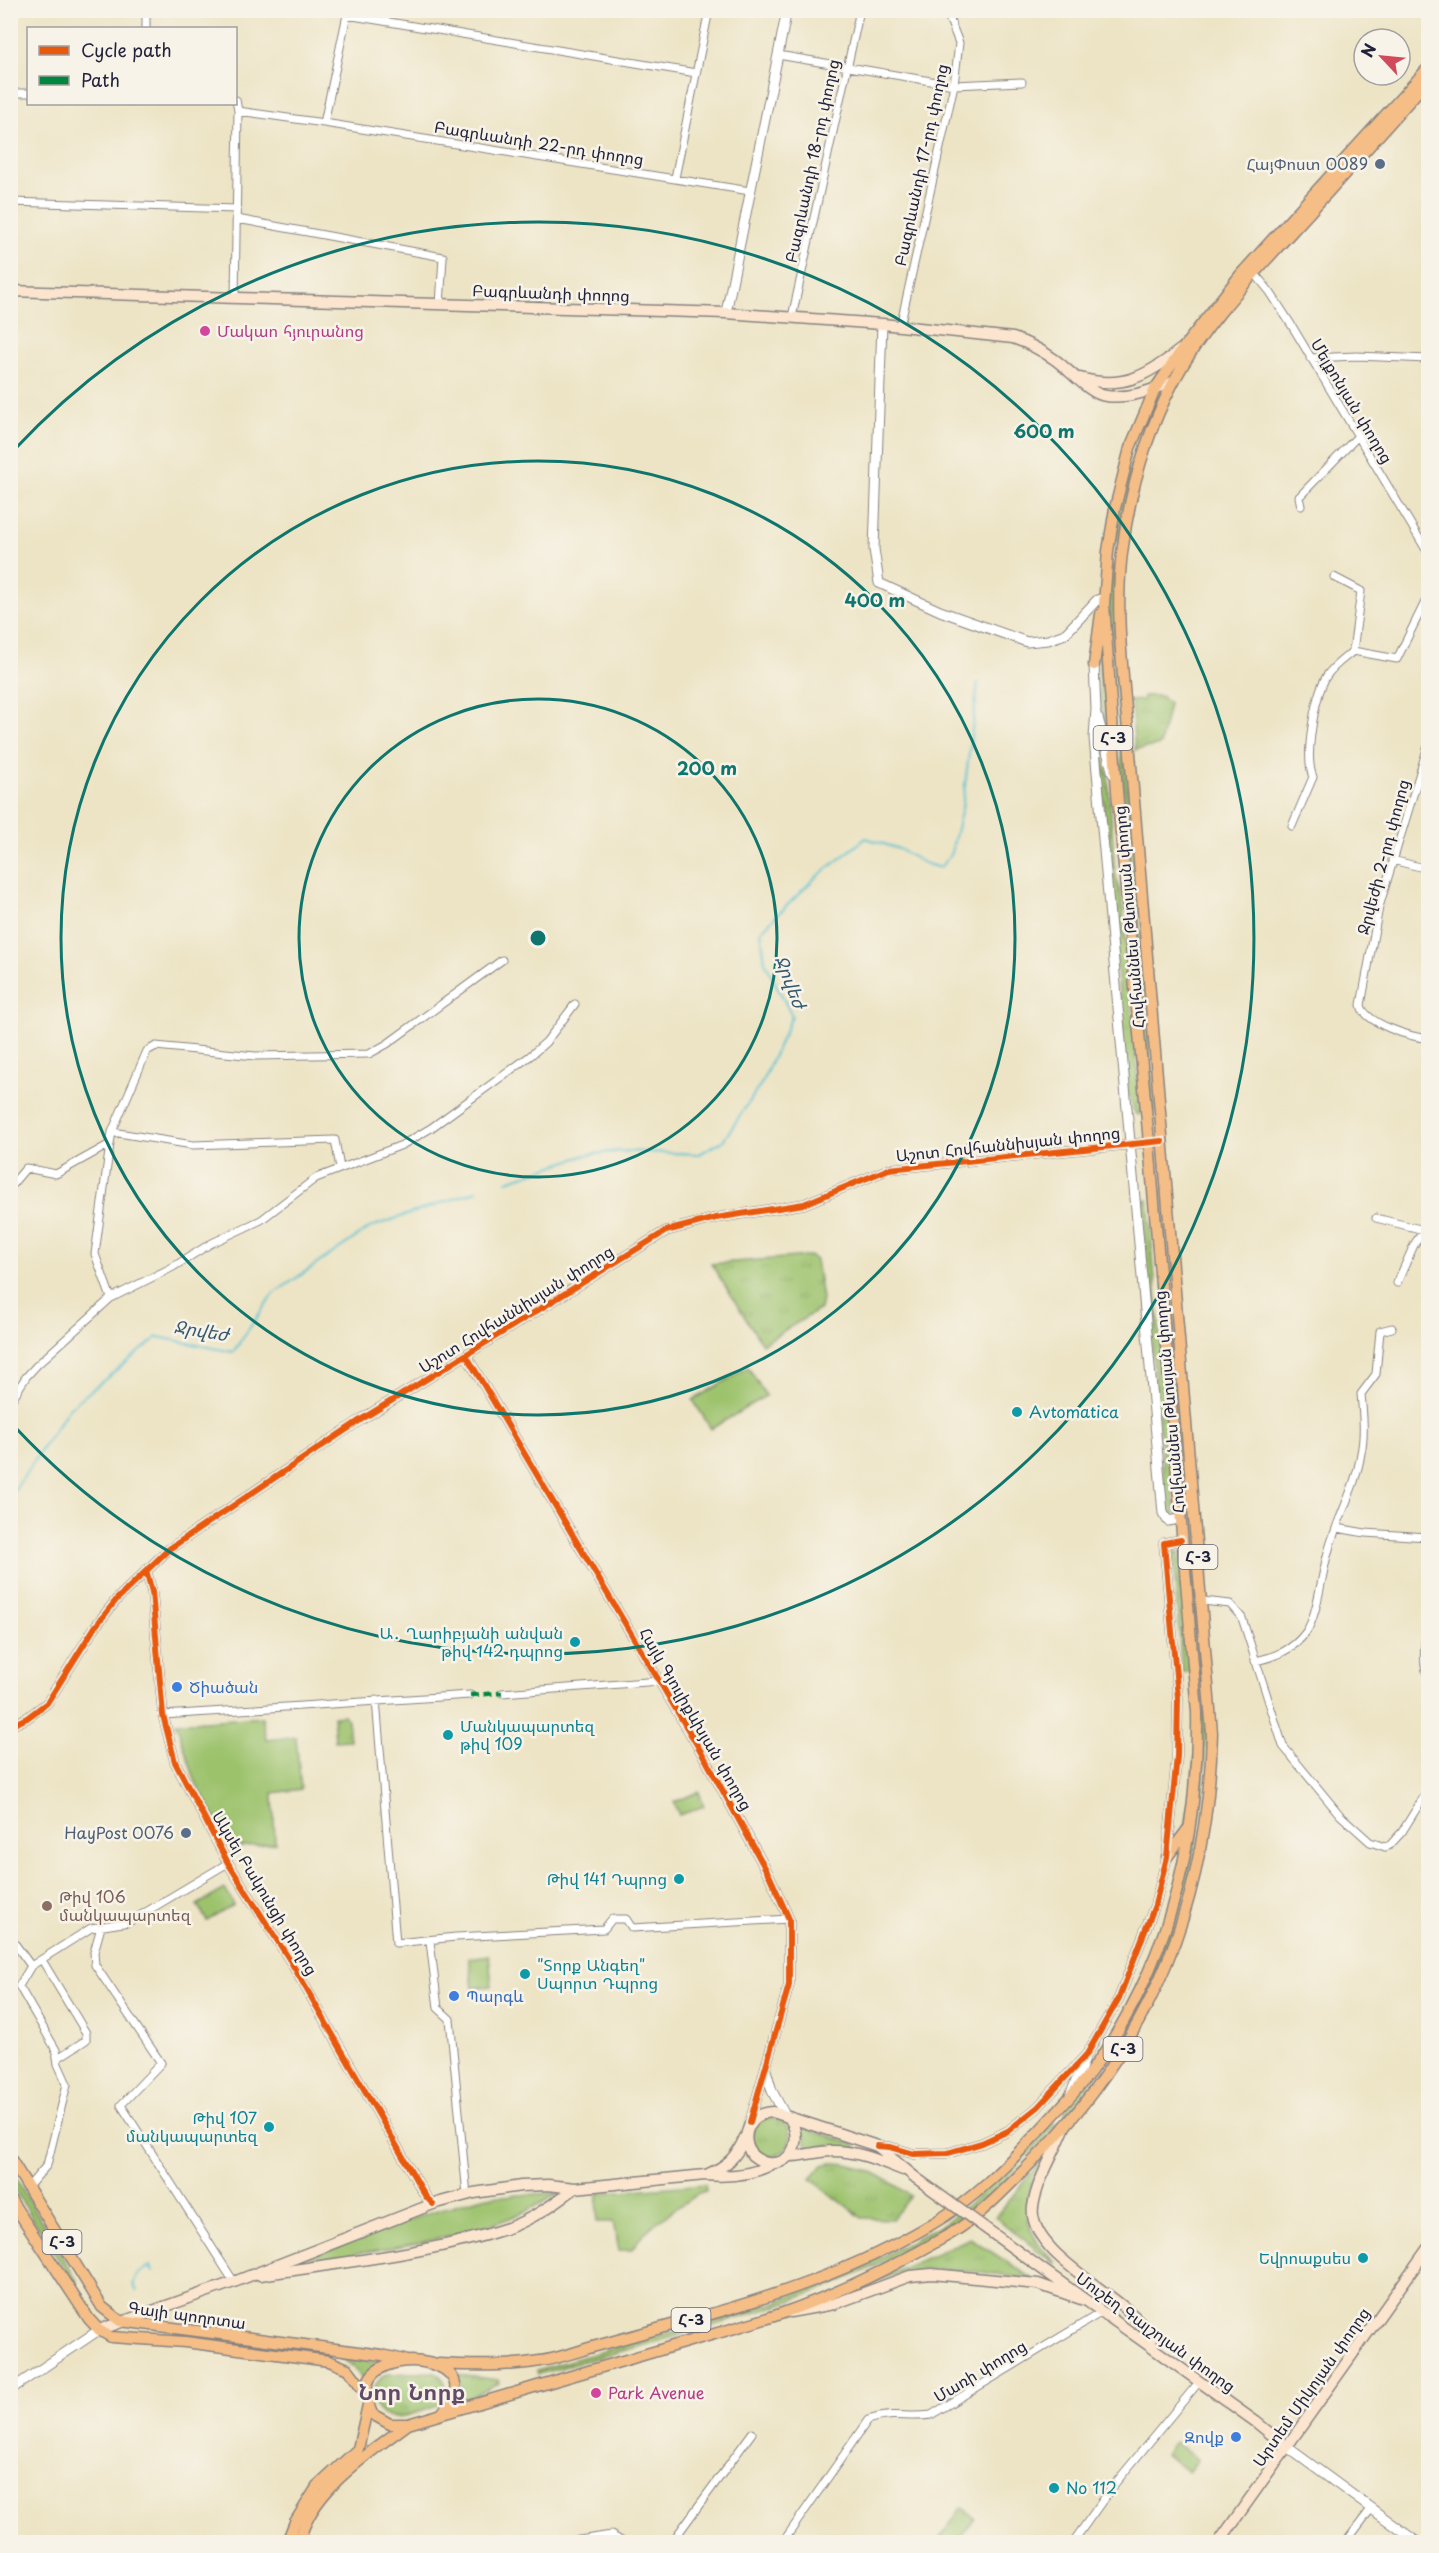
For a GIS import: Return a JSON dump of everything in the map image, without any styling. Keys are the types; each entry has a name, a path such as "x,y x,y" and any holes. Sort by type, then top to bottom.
{"main road":[{"name":"Հովհաննես Թևոսյան փողոց","path":"435,2364 485,2366 541,2361 769,2297 871,2255 934,2223 974,2193 1022,2149 1069,2098 1113,2038 1149,1971 1164,1936 1174,1901 1190,1826 1196,1776 1197,1712 1117,791 1104,601 1108,551 1115,508 1130,448 1155,389 1183,348 1428,68"},
{"name":"Հովհաննես Թևոսյան փողոց","path":"442,2413 783,2313 888,2268 956,2231 1001,2193 1065,2126 1113,2065 1143,2017 1166,1968 1181,1924 1207,1812 1211,1767 1210,1711 1203,1601 1162,1141 1125,682 1119,600 1122,554 1139,471 1150,436 1173,382 1184,364 1251,270 1428,80"},
{"name":"Բագրևանդի փողոց","path":"10,291 726,313 882,324 1013,338 1034,346 1078,377 1091,390 1106,396 1141,395 1173,382"},
{"name":"Բագրևանդի փողոց","path":"1078,377 1110,384 1129,380 1162,364 1183,348"},
{"path":"1183,348 1184,364"},
{"path":"1108,551 1122,554"},
{"path":"1094,664 1104,601"},
{"path":"1180,1522 1195,1524"},
{"path":"1195,1680 1203,1684 1208,1679"},
{"path":"1197,1712 1200,1705 1205,1704 1210,1711"},
{"path":"1167,1857 1190,1826"},
{"path":"705,2175 729,2163 746,2137 750,2122 757,2115 766,2112 877,2146"},
{"path":"788,2117 795,2127 797,2139 789,2156"},
{"path":"1065,2126 1037,2190 1033,2209 1035,2223 1050,2247 1136,2317 1150,2336 1154,2349"},
{"path":"746,2137 752,2155 762,2162 774,2163"},
{"name":"Մուշեղ Գալշոյան փողոց","path":"877,2146 906,2171 1287,2447"},
{"path":"99,2330 234,2282 433,2204 467,2195 521,2186 548,2185 575,2188 705,2175 721,2176 762,2170 789,2156 807,2156 834,2151 863,2155 906,2171"},
{"name":"Գայի պողոտա","path":"10,2158 102,2307 120,2321 382,2355 410,2362"},
{"path":"245,2277 419,2250 509,2227 544,2210 575,2188"},
{"name":"Հ-3","path":"10,2199 64,2283 99,2330"},
{"name":"Արտեմ Միկոյան փողոց","path":"1219,2542 1428,2248"},
{"path":"783,2313 812,2310 910,2276 932,2274 1038,2284 1087,2301"},
{"name":"Գայի պողոտա","path":"99,2330 111,2337 186,2342 338,2363 348,2369 366,2392"},
{"path":"393,2363 435,2364 450,2372 456,2391 453,2402 442,2413 408,2424 390,2424 372,2414 366,2392 368,2381 378,2370 393,2363"},
{"path":"287,2542 295,2522 317,2487 357,2449 368,2405"},
{"path":"299,2542 310,2517 324,2495 353,2467 408,2424"}],"street":[{"path":"146,10 146,27"},
{"path":"675,178 709,10"},
{"path":"726,313 787,10"},
{"name":"Բագրևանդի 18-րդ փողոց","path":"792,317 860,10"},
{"name":"Բագրևանդի 17-րդ փողոց","path":"900,327 954,85 959,43 946,10"},
{"path":"324,123 347,13 696,73"},
{"path":"778,55 954,85 1022,82"},
{"path":"10,93 27,93"},
{"path":"235,298 237,105"},
{"name":"Բագրևանդի 22-րդ փողոց","path":"238,111 750,191"},
{"path":"10,202 237,209"},
{"path":"237,219 442,256 440,305"},
{"name":"Մելքոնյան փողոց","path":"1251,270 1270,292 1428,553"},
{"path":"882,324 874,549 879,583 940,611 1027,642 1048,640 1065,634 1097,600 1104,601"},
{"path":"1310,358 1357,356 1428,359"},
{"path":"1301,506 1299,497 1357,437"},
{"path":"1292,826 1313,777 1309,768 1310,734 1326,676 1353,651 1361,591 1334,577"},
{"path":"1353,651 1397,659 1428,596"},
{"path":"1094,664 1096,710 1094,738 1163,1515 1168,1521 1180,1522"},
{"path":"1096,710 1117,791"},
{"name":"Ջրվեժի 2-րդ փողոց","path":"1428,746 1379,907 1362,1010 1365,1014 1402,1033 1428,1038"},
{"path":"1392,860 1428,869"},
{"path":"111,1298 95,1254 110,1144 112,1132 147,1050 156,1046 255,1056 369,1054 387,1044 502,960"},
{"path":"10,1402 26,1377 37,1365 111,1298 173,1267 210,1244 261,1220 316,1178 402,1146 530,1056 546,1042 575,1004"},
{"path":"112,1132 193,1145 335,1140 340,1168"},
{"name":"Աշոտ Հովհաննիսյան փողոց","path":"10,1726 27,1718 46,1703 95,1627 146,1570 169,1549 298,1462 666,1230 716,1218 804,1204 889,1170 1162,1141"},
{"path":"10,1187 26,1168 56,1174 110,1144"},
{"path":"1376,1218 1427,1225 1414,1245 1397,1283"},
{"path":"1255,1661 1274,1658 1306,1632 1329,1548 1361,1454 1363,1424 1361,1394 1376,1374 1380,1331 1392,1328"},
{"name":"Հայկ Գյուլիքևխյան փողոց","path":"466,1355 714,1775 770,1877 789,1919 789,1985 750,2122"},
{"path":"1337,1528 1365,1533 1428,1537"},
{"path":"1069,2098 1087,2054 1105,2025 1131,1969 1155,1905 1167,1857 1177,1756 1178,1698 1164,1543 1181,1540"},
{"name":"Ակսել Բակունցի փողոց","path":"146,1570 152,1592 163,1715 175,1762 228,1863 291,1962 426,2197 433,2204"},
{"path":"1203,1601 1230,1604 1236,1609 1242,1618 1283,1746 1340,1815 1370,1842 1380,1847 1390,1845 1402,1832 1428,1790"},
{"path":"1428,1617 1425,1648 1428,1677"},
{"path":"502,1693 592,1688 660,1681"},
{"path":"163,1715 471,1695"},
{"path":"376,1700 396,1943 604,1929 612,1919 626,1918 635,1928 789,1919"},
{"path":"28,2187 47,2165 67,2084 58,2064 56,2050 19,1986 31,1966 91,1928 129,1922 228,1863"},
{"path":"100,1927 94,1952 95,1965 161,2063 120,2105 234,2282"},
{"path":"10,1937 31,1966"},
{"path":"430,1941 438,2008 450,2019 467,2195"},
{"path":"42,1960 86,2033 86,2040 58,2058"},
{"path":"877,2146 926,2154 948,2153 982,2144 1008,2131 1025,2118 1087,2054"},
{"path":"766,2070 772,2091 788,2117"},
{"name":"Մառի փողոց","path":"783,2542 868,2420 886,2414 913,2418 931,2415 1102,2312"},
{"path":"10,2390 99,2330"},
{"path":"1073,2542 1113,2486 1199,2382"},
{"path":"672,2542 752,2433"},
{"name":"Մուշեղ Գալշոյան փողոց","path":"1287,2447 1417,2542"},
{"path":"1346,2542 1371,2509"},
{"path":"567,2542 611,2535 623,2542"}],"green space":[{"path":"1142,430 1146,431 1118,542 1114,541 1126,483"},
{"path":"1112,565 1115,566 1115,636 1155,1111 1151,1112 1112,652 1109,595"},
{"path":"1101,631 1110,753 1100,693"},
{"path":"1143,696 1161,696 1169,704 1160,745 1135,750 1131,701 1143,700"},
{"path":"1098,733 1108,775 1115,873 1122,900 1141,1112 1138,1115 1135,1113 1127,1090"},
{"path":"1161,1190 1187,1492 1183,1494 1157,1191"},
{"path":"1148,1200 1175,1513 1167,1514 1149,1315 1142,1201"},
{"path":"809,1256 816,1260 822,1299 820,1309 762,1344 711,1264"},
{"path":"748,1367 766,1396 711,1429 693,1400"},
{"path":"1173,1551 1179,1552 1190,1672 1182,1672"},
{"path":"1194,1564 1203,1681 1201,1682 1189,1565"},
{"path":"1201,1712 1205,1713 1205,1759 1201,1806 1184,1897 1169,1942 1152,1985 1130,2026 1087,2092 1065,2114 1065,2110 1104,2059 1175,1911"},
{"path":"344,1715 348,1720 350,1740 335,1741 333,1716"},
{"path":"262,1717 266,1740 296,1737 301,1789 273,1793 275,1843 231,1848 196,1783 176,1723"},
{"path":"699,1792 704,1806 679,1815 674,1802"},
{"path":"225,1889 234,1905 207,1921 197,1905"},
{"path":"489,1955 492,1986 473,1988 469,1958"},
{"path":"771,2118 778,2119 784,2124 789,2130 789,2144 784,2150 778,2155 771,2156 764,2155 758,2150 753,2144 752,2137 753,2130 758,2124 764,2119"},
{"path":"1054,2122 1057,2125 1003,2181 974,2207 938,2234 895,2256 809,2294 764,2310 538,2374 537,2370 773,2303 878,2259 945,2223 975,2199"},
{"path":"800,2126 854,2144 857,2148 825,2146 808,2149"},
{"path":"1045,2156 1031,2187 1027,2213 1034,2237 1056,2263 995,2217"},
{"path":"830,2163 852,2165 873,2173 911,2196 892,2219 862,2218 811,2179 823,2165"},
{"path":"11,2170 77,2281 73,2283 11,2184"},
{"path":"705,2184 706,2191 699,2193 662,2218 631,2250 619,2250 613,2222 597,2222 598,2193"},
{"path":"559,2193 531,2209 470,2231 439,2239 310,2261 309,2257 431,2212 483,2197"},
{"path":"970,2238 1033,2279 963,2270 921,2270 886,2279 828,2302"},
{"path":"342,2358 381,2363 370,2370 363,2381 355,2368"},
{"path":"433,2372 441,2377 446,2385 446,2394 439,2405 410,2415 393,2417 386,2416 376,2407 374,2387 382,2376"},
{"path":"458,2375 498,2380 499,2383 462,2401"},
{"path":"1174,2442 1198,2460 1188,2472 1165,2454"},
{"path":"961,2508 975,2518 957,2542 946,2542 940,2538"}],"waterway":[{"name":"Ջրվեժ","path":"507,1181 586,1155 620,1151 699,1154 723,1141 761,1084 792,1016 765,962 761,931 814,879 866,838 899,849 924,863 940,868 951,853 962,808 978,683"},
{"name":"Ջրվեժ","path":"10,1497 69,1408 158,1337 233,1352 273,1294 371,1227 477,1191"},
{"path":"137,2291 133,2284 137,2275 150,2266 153,2272"}],"marked path":[{"path":"470,1695 502,1693"}],"cycle path":[{"path":"10,1726 27,1718 47,1703 95,1627 117,1599 169,1549 362,1419 666,1231 716,1218 804,1204 889,1169 1162,1141"},
{"path":"466,1355 706,1760 770,1877 789,1919 789,1985 750,2122"},
{"path":"877,2146 914,2154 948,2153 982,2143 1008,2131 1038,2107 1087,2054 1119,1998 1155,1905 1167,1857 1177,1756 1178,1698 1164,1543 1181,1540"},
{"path":"146,1570 152,1592 163,1715 175,1762 228,1863 291,1962 426,2197 433,2204"}],"place":[{"name":"ՀայՓոստ 0089","path":"1380,164"},
{"name":"Մակաո հյուրանոց","path":"205,331"},
{"name":"Avtomatica","path":"1017,1412"},
{"name":"Ա․ Ղարիբյանի անվան թիվ 142 դպրոց","path":"575,1642"},
{"name":"Ծիածան","path":"177,1687"},
{"name":"Մանկապարտեզ թիվ 109","path":"448,1735"},
{"name":"HayPost 0076","path":"186,1833"},
{"name":"Թիվ 141 Դպրոց","path":"679,1879"},
{"name":"Թիվ 106 մանկապարտեզ","path":"47,1906"},
{"name":"\"Տորք Անգեղ\" Սպորտ Դպրոց","path":"525,1974"},
{"name":"Պարգև","path":"454,1996"},
{"name":"Թիվ 107 մանկապարտեզ","path":"269,2127"},
{"name":"Եվրոաքսես","path":"1363,2258"},
{"name":"Park Avenue","path":"596,2393"},
{"name":"Զովք","path":"1236,2437"},
{"name":"No 112","path":"1054,2488"}],"district":[{"name":"Նոր Նորք","path":"412,2392"}]}
